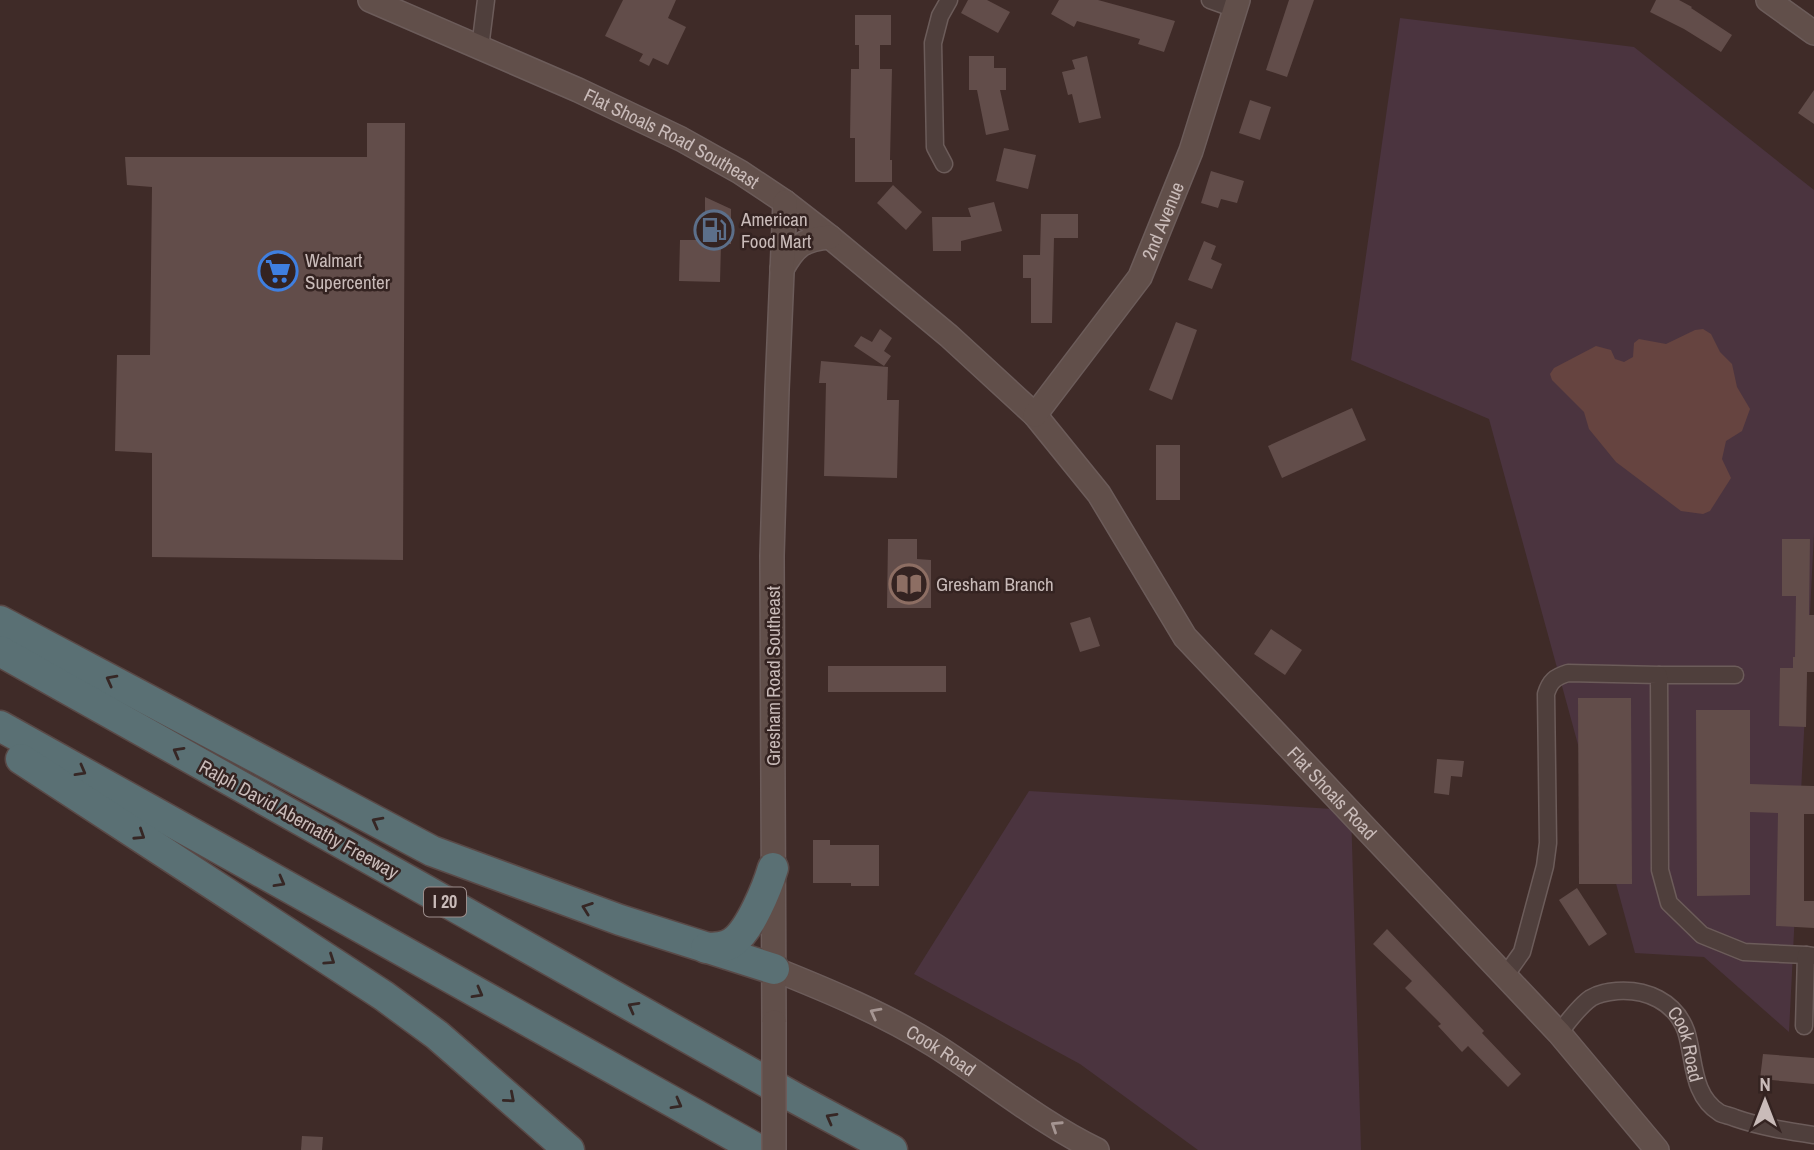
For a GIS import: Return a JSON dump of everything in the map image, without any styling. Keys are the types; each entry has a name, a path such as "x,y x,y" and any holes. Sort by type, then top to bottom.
{"highway":[{"path":"0,621 432,851 620,920 774,969"},
{"name":"Ralph David Abernathy Freeway","path":"0,651 892,1150"},
{"path":"0,726 759,1150"},
{"path":"0,745 384,996 437,1035 569,1150"},
{"path":"706,948 725,946 740,935 765,891 773,868"}],"street":[{"name":"Flat Shoals Road Southeast","path":"370,0 681,139 740,172 830,237 949,336 1035,415"},
{"path":"480,48 486,0"},
{"path":"944,164 935,147 933,43 940,16 948,0"},
{"path":"1210,0 1237,5"},
{"path":"1768,0 1814,33"},
{"name":"2nd Avenue","path":"1035,415 1140,277 1191,151 1237,5"},
{"name":"Gresham Road Southeast","path":"774,1150 773,534 785,202"},
{"path":"782,270 792,252 802,243 813,238 830,237"},
{"name":"Flat Shoals Road","path":"1035,415 1099,494 1185,637 1559,1033 1657,1150"},
{"path":"1505,976 1522,952 1545,866 1548,843 1546,694 1555,677 1568,673 1735,675"},
{"path":"1659,675 1660,870 1669,903 1702,935 1744,952 1810,956 1804,1026"},
{"name":"Cook Road","path":"774,969 870,1010 932,1044 1049,1122 1097,1150"},
{"name":"Cook Road","path":"1559,1033 1591,998 1605,992 1634,990 1651,995 1666,1004 1678,1016 1685,1031 1695,1080 1704,1096 1720,1113 1764,1127 1814,1135"}],"shaded area":[{"path":"1400,18 1634,47 1814,190 1814,533 1789,1032 1704,957 1635,953 1489,419 1351,360"},
{"path":"1703,329 1711,334 1720,352 1732,364 1737,387 1750,409 1742,431 1726,441 1722,459 1731,478 1710,511 1703,514 1681,511 1616,462 1589,429 1584,412 1552,380 1550,374 1554,368 1596,346 1611,350 1615,359 1624,362 1633,357 1634,343 1639,339 1666,344"},
{"path":"1029,791 1351,810 1361,1150 1198,1150 1080,1064 914,974"}],"building":[{"path":"623,0 676,0 668,18 686,27 668,65 653,58 649,66 639,61 643,54 605,36"},
{"path":"968,0 987,0 1010,12 998,33 961,13"},
{"path":"1059,0 1098,0 1175,21 1164,52 1138,44 1140,39 1077,21 1074,27 1051,14"},
{"path":"1289,0 1314,0 1287,77 1266,70"},
{"path":"1656,0 1679,0 1732,35 1721,52 1650,12"},
{"path":"855,15 891,15 891,45 880,45 880,69 892,69 892,182 855,182 855,138 850,138 851,69 859,69 859,45 855,45"},
{"path":"969,56 994,56 994,68 1006,68 1006,90 1000,90 1009,130 986,135 977,90 969,90"},
{"path":"1087,56 1101,118 1079,123 1072,94 1068,95 1062,72 1075,69 1072,60"},
{"path":"1814,90 1814,124 1798,113"},
{"path":"1250,100 1271,107 1260,140 1239,133"},
{"name":"Walmart Supercenter","path":"367,123 405,123 403,560 152,557 152,453 115,451 117,355 150,355 152,187 127,185 125,157 367,157"},
{"path":"1004,148 1036,155 1028,189 996,181"},
{"path":"1211,171 1244,181 1237,203 1221,199 1218,208 1201,203"},
{"path":"893,185 922,212 906,230 877,203"},
{"path":"705,197 731,209 731,244 721,244 720,282 679,281 680,240 705,240"},
{"path":"994,202 1002,231 961,241 961,251 933,251 932,217 971,217 968,208"},
{"path":"1041,214 1078,214 1078,238 1054,238 1052,323 1031,323 1031,278 1023,278 1023,255 1040,255"},
{"path":"1204,241 1216,246 1211,259 1222,264 1212,289 1188,280"},
{"path":"1176,322 1197,330 1172,400 1149,390"},
{"path":"880,329 892,338 884,351 891,356 884,366 854,346 861,336 872,342"},
{"path":"821,361 888,367 887,400 899,400 897,478 824,476 826,383 819,383"},
{"path":"1352,408 1366,440 1282,478 1268,446"},
{"path":"1156,445 1180,445 1180,500 1156,500"},
{"name":"Gresham Branch","path":"888,539 917,539 917,559 931,560 931,608 887,608"},
{"path":"1782,539 1810,539 1809,615 1814,615 1814,672 1807,672 1806,727 1779,726 1780,668 1793,668 1795,657 1796,596 1782,596"},
{"path":"1090,617 1100,646 1080,652 1070,623"},
{"path":"1271,629 1302,650 1285,675 1254,654"},
{"path":"828,666 946,666 946,692 828,692"},
{"path":"1578,698 1631,698 1632,884 1579,884"},
{"path":"1696,710 1750,710 1750,784 1814,786 1814,814 1804,814 1804,901 1814,901 1814,928 1776,926 1778,813 1750,812 1750,895 1697,896"},
{"path":"1437,759 1464,761 1462,777 1451,776 1449,795 1434,793"},
{"path":"813,840 830,840 830,845 879,845 879,886 813,883"},
{"path":"1577,888 1607,934 1589,946 1559,900"},
{"path":"1387,929 1521,1074 1508,1087 1468,1046 1462,1052 1438,1026 1441,1024 1405,988 1412,981 1373,944"},
{"path":"1763,1054 1814,1058 1814,1084 1760,1079"},
{"path":"302,1136 323,1137 322,1150 301,1150"}],"place":[{"name":"American Food Mart","path":"714,230"},
{"name":"Walmart Supercenter","path":"278,271"},
{"name":"Gresham Branch","path":"909,584"}]}
